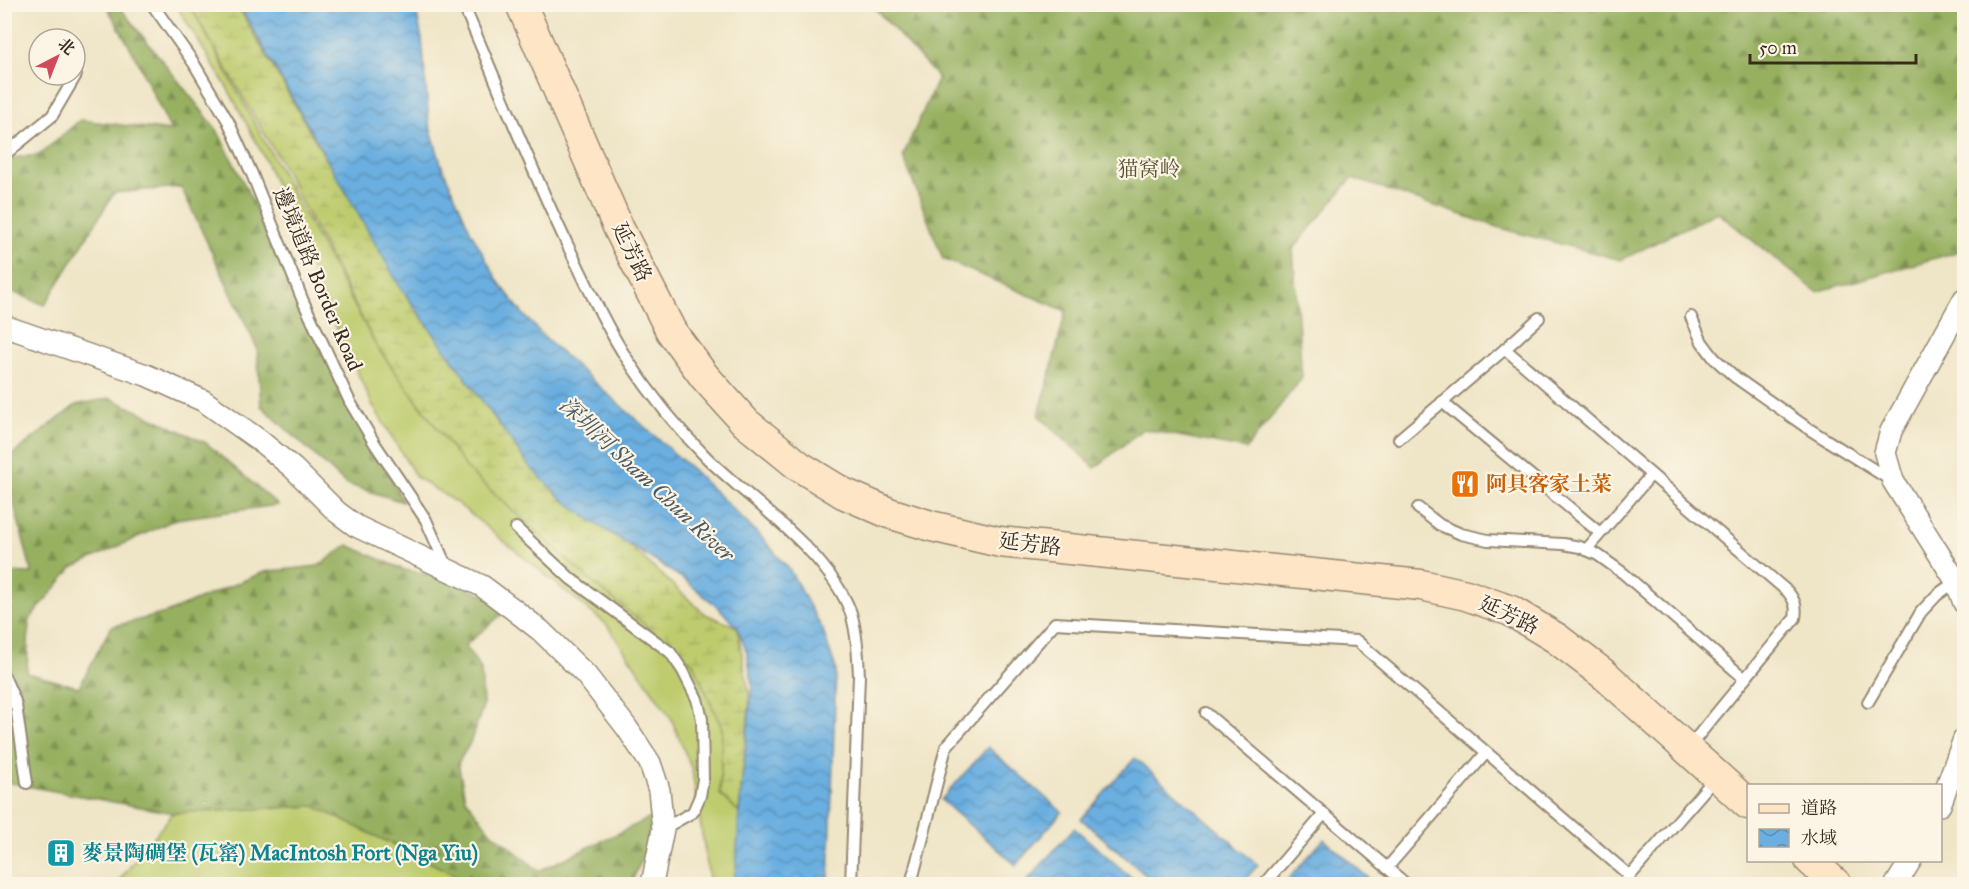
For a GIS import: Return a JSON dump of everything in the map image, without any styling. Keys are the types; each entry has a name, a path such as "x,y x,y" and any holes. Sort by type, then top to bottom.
{"main road":[{"name":"延芳路","path":"521,4 619,229 671,331 704,376 746,423 799,466 843,493 889,513 931,526 1000,542 1410,583 1466,595 1511,611 1556,638 1606,676 1747,802"},
{"path":"1811,862 1836,885"}],"street":[{"path":"1965,299 1891,431 1885,453 1893,481 1960,581 1965,603"},
{"path":"4,326 118,365 204,401 259,440 356,526 482,586 541,631 586,675 627,728 650,764 659,790 663,830 652,885"},
{"path":"1942,802 1965,739"},
{"path":"1896,885 1910,862"}],"lane":[{"name":"邊境道路 Border Road","path":"152,4 193,62 228,121 252,174 306,309 350,402 386,462 426,520 448,570"},
{"path":"464,4 546,200 626,358 677,426 708,459 818,560 851,613 860,676 851,885"},
{"path":"4,155 52,116 69,87"},
{"path":"1690,317 1702,342 1714,358 1735,377 1809,429 1893,481"},
{"path":"1399,439 1505,350 1539,318"},
{"path":"1505,350 1788,592 1793,599 1797,608 1796,618 1688,748"},
{"path":"1442,402 1600,533"},
{"path":"1586,550 1651,475"},
{"path":"1418,508 1440,525 1461,534 1488,540 1563,544 1598,555 1623,573 1745,679"},
{"path":"516,528 571,579 670,652 683,671 697,699 702,719 703,779 700,796 693,812 663,830"},
{"path":"1868,702 1922,612 1937,595 1960,581"},
{"path":"911,885 946,747 1055,623 1357,641 1486,753 1626,880 1717,776"},
{"path":"4,676 16,705 27,783"},
{"path":"4,695 16,705"},
{"path":"1206,713 1406,885"},
{"path":"1387,868 1486,753"},
{"path":"1264,885 1324,814"}],"green space":[{"path":"106,5 118,5 217,130 403,502 346,484 261,406 257,348 181,187 114,193 45,305 5,289 4,159 39,155 80,120 171,131 136,58"},
{"path":"176,5 190,5 377,347 468,470 693,663 722,728 720,794 739,812 736,884 710,884 692,770 671,718 607,625 457,503 416,477 372,404 333,320 263,155 228,89"},
{"path":"190,5 237,5 328,162 437,337 530,467 624,541 705,614 737,627 750,699 739,812 720,794 722,728 693,663 594,584 468,470 377,347 281,163"},
{"name":"猫窝岭","path":"872,5 1964,5 1964,250 1817,292 1717,212 1621,260 1507,230 1352,178 1293,249 1302,378 1246,449 1143,429 1095,468 1039,416 1066,311 943,259 903,156 938,78"},
{"path":"110,398 206,443 278,505 176,519 72,568 29,620 27,673 79,687 111,627 166,613 264,572 318,566 348,545 405,570 440,576 510,607 465,646 481,669 483,707 470,743 458,763 465,798 489,830 539,871 652,817 647,847 631,884 474,884 314,806 173,813 5,782 4,572 32,573 5,470 5,460 76,405"},
{"path":"314,806 474,884 88,884 117,883 173,813"}],"water":[{"name":"深圳河 Sham Chun River","path":"239,5 415,5 422,39 429,123 441,164 470,230 498,281 546,339 694,471 762,538 789,569 822,628 836,669 829,884 732,884 736,870 739,812 752,685 747,653 737,627 718,607 682,578 594,523 561,498 530,467 400,287"},
{"path":"988,747 1062,812 1016,865 941,800"},
{"path":"1135,758 1258,865 1241,884 1156,884 1081,819"},
{"path":"1074,828 1139,884 1024,884"},
{"path":"1324,839 1375,884 1284,884"}],"place":[{"name":"阿具客家土菜","path":"1465,484"},
{"name":"麥景陶碉堡 (瓦窰) MacIntosh Fort (Nga Yiu)","path":"61,853"}]}
